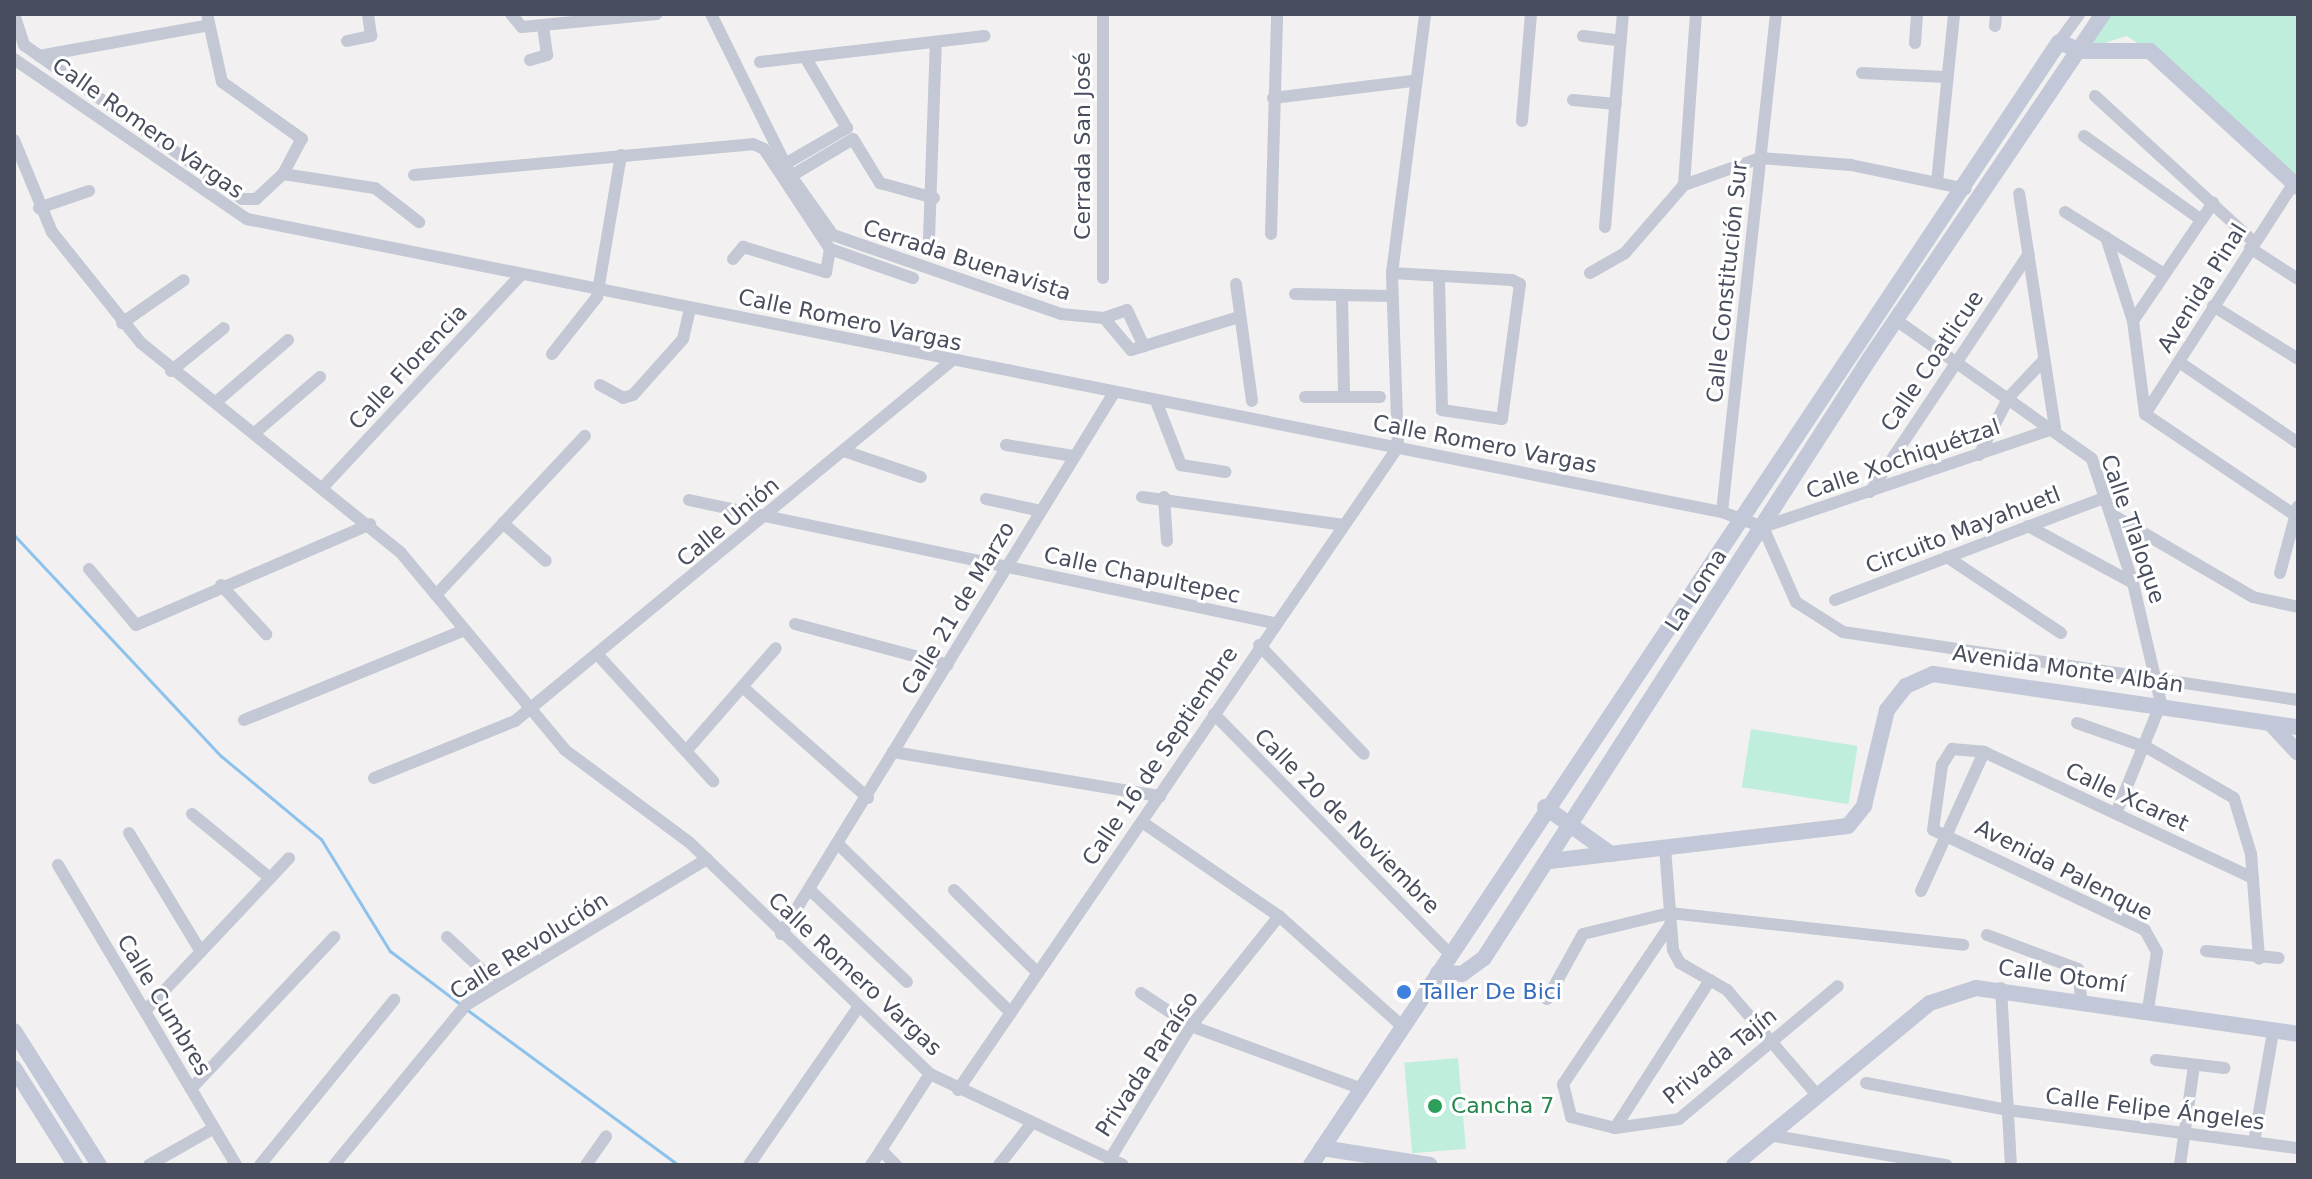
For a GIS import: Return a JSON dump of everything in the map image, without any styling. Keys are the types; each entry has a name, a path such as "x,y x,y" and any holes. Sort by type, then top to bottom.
{"street":[{"path":"14,14 18,38 39,56 242,199 256,199 283,174 302,139 222,82 208,19 39,56"},
{"path":"347,41 371,36 368,14"},
{"path":"512,20 543,25 656,14"},
{"name":"Cerrada Buenavista","path":"711,14 765,142 788,170 823,224 849,243 1034,306 1104,318 1130,311 1144,346"},
{"name":"Cerrada San José","path":"1103,14 1103,278"},
{"path":"1271,234 1277,14"},
{"path":"1398,447 1393,256 1412,81 1425,14"},
{"path":"1522,121 1531,14"},
{"path":"1605,227 1623,14"},
{"path":"1684,185 1696,14"},
{"name":"Calle Constitución Sur","path":"1730,514 1760,158 1776,14"},
{"path":"1915,43 1917,14"},
{"path":"1937,182 1954,14"},
{"path":"1311,1165 1451,955 1730,514 1961,188 2079,14"},
{"name":"La Loma","path":"1438,973 1462,974 1484,958 1550,861 1896,320 2103,14"},
{"path":"530,60 547,55 543,25"},
{"path":"760,62 985,36"},
{"path":"1583,36 1621,41"},
{"path":"929,239 934,198 936,42"},
{"path":"2059,42 2079,51 2150,51 2296,185"},
{"path":"788,170 847,128 805,57"},
{"name":"Calle Romero Vargas","path":"14,59 247,219 950,362 1730,514"},
{"path":"1862,73 1946,77"},
{"path":"1273,98 1412,81"},
{"path":"2095,96 2213,203 2252,245 2298,279"},
{"path":"1573,100 1616,104"},
{"path":"2084,136 2200,219"},
{"path":"788,170 853,139 880,183 934,198"},
{"name":"Calle Romero Vargas","path":"14,140 39,208 74,267 122,323 171,371 257,431 370,524 436,595 565,750 707,859 857,1009 930,1074 958,1090 1123,1165"},
{"path":"414,175 765,142 830,249 913,278"},
{"path":"552,354 598,290 621,155"},
{"path":"1590,273 1625,253 1684,185 1760,158 1937,182 1980,194"},
{"path":"283,174 375,188 419,222"},
{"name":"Avenida Pinal","path":"2145,414 2252,245 2296,185"},
{"path":"39,208 89,191"},
{"path":"2019,194 2055,428"},
{"path":"2133,321 2161,272 2213,203"},
{"path":"2065,212 2161,272"},
{"path":"2106,237 2133,321 2145,414 2297,511 2280,573"},
{"path":"733,259 743,247 826,272 830,249"},
{"name":"Calle Coatlicue","path":"1870,492 2029,254"},
{"path":"1392,273 1439,276 1520,284 1502,419 1442,410 1438,402 1439,276"},
{"name":"Calle Florencia","path":"325,485 520,276"},
{"path":"122,323 184,280"},
{"path":"1236,284 1252,401"},
{"path":"1295,294 1342,298 1392,296"},
{"path":"1342,298 1344,396"},
{"path":"2213,306 2298,359"},
{"path":"600,385 623,398 633,395 683,339 690,308"},
{"path":"1104,318 1127,350 1239,317"},
{"name":"Calle Tlaloque","path":"1896,320 2055,428 2092,459 2133,583 2159,679 2161,703"},
{"path":"171,371 224,328"},
{"path":"216,402 288,340"},
{"path":"1979,455 2009,397 2043,361"},
{"name":"Calle Unión","path":"374,778 505,726 529,709 950,362"},
{"path":"2179,362 2298,443"},
{"path":"257,431 320,377"},
{"name":"Calle 21 de Marzo","path":"781,934 868,798 893,752 1114,393"},
{"path":"1305,397 1380,397"},
{"path":"1156,401 1181,465 1225,472"},
{"name":"Calle Xochiquétzal","path":"1763,527 2055,428"},
{"path":"436,595 585,436"},
{"path":"1006,445 1073,456"},
{"name":"Calle 16 de Septiembre","path":"958,1090 1160,796 1274,623 1398,447"},
{"path":"844,451 921,477"},
{"path":"1142,497 1164,497 1344,525"},
{"path":"1164,497 1167,541"},
{"name":"Circuito Mayahuetl","path":"1835,600 2106,497"},
{"path":"986,499 1041,511"},
{"name":"Calle Chapultepec","path":"689,500 768,514 1007,568 1274,623"},
{"path":"1730,514 1763,527 1796,602 1843,632 2298,700"},
{"path":"2111,514 2253,597 2298,607"},
{"path":"503,523 546,561"},
{"path":"89,569 136,625 221,585 370,524"},
{"path":"2028,526 2133,583"},
{"path":"1947,557 2061,633"},
{"path":"221,585 266,634"},
{"path":"795,624 948,665"},
{"path":"244,720 464,630"},
{"path":"1259,645 1364,754"},
{"path":"687,750 746,690 776,648"},
{"path":"598,655 713,781"},
{"path":"1635,668 1660,687"},
{"name":"Avenida Monte Albán","path":"1550,861 1848,826 1864,806 1887,710 1906,686 1933,674 2161,703 2272,725 2298,727"},
{"path":"746,690 868,798"},
{"path":"2116,813 2148,748 2161,703"},
{"name":"Calle 20 de Noviembre","path":"1214,714 1451,955"},
{"path":"2077,723 2148,748 2234,798 2253,878 2259,959"},
{"path":"2272,725 2298,753"},
{"name":"Avenida Palenque","path":"1984,752 1961,746 1945,757 1933,830 2145,930 2157,952 2148,1009"},
{"path":"893,752 1160,796"},
{"path":"1921,891 1984,752"},
{"name":"Calle Xcaret","path":"1984,752 2253,878"},
{"path":"1545,807 1611,854"},
{"path":"192,814 270,878"},
{"path":"1142,822 1279,916 1402,1026"},
{"path":"129,833 201,952"},
{"path":"837,843 1011,1013"},
{"path":"1665,848 1673,950 1680,963 1710,980 1817,1095"},
{"path":"145,1011 289,858"},
{"name":"Calle Revolución","path":"334,1165 448,1023 466,1005 707,859"},
{"name":"Calle Cumbres","path":"58,865 236,1165"},
{"path":"809,889 907,982"},
{"path":"954,890 1038,973"},
{"name":"Privada Paraíso","path":"1110,1159 1191,1026 1279,916"},
{"path":"1670,919 1563,1084 1571,1117 1615,1128 1710,980"},
{"path":"1547,999 1583,934 1670,919 1963,945"},
{"path":"1987,935 2078,969 2081,1000"},
{"path":"191,1089 334,937"},
{"path":"447,937 498,985"},
{"path":"2206,951 2259,959 2279,958"},
{"name":"Privada Tajín","path":"1615,1128 1679,1119 1838,986"},
{"path":"2001,988 2011,1165"},
{"name":"Calle Otomí","path":"1734,1165 1930,1003 2001,988 2298,1034"},
{"path":"1141,993 1191,1026 1362,1089"},
{"path":"260,1165 394,1000"},
{"path":"749,1165 857,1009"},
{"path":"2254,1142 2273,1032 2298,1023"},
{"path":"14,1031 99,1165"},
{"path":"2156,1060 2225,1068"},
{"path":"2180,1165 2194,1065"},
{"path":"14,1068 75,1165"},
{"path":"871,1165 930,1074"},
{"name":"Calle Felipe Ángeles","path":"1866,1083 2008,1110 2298,1148"},
{"path":"999,1165 1031,1124"},
{"path":"149,1165 214,1128"},
{"path":"1768,1135 1946,1165"},
{"path":"586,1165 606,1136"},
{"path":"1322,1148 1430,1165"},
{"path":"881,1150 896,1165"}],"green space":[{"path":"2103,14 2298,14 2298,186 2176,69 2127,36 2079,51"},
{"path":"1751,729 1858,746 1848,804 1742,787"},
{"name":"Cancha 7","path":"1458,1058 1466,1149 1412,1153 1404,1063"}],"waterway":[{"path":"14,535 221,756 321,839 390,951 460,1004"},
{"path":"466,1009 678,1165"}],"place":[{"name":"Taller De Bici","path":"1404,992"},
{"name":"Cancha 7","path":"1435,1106"}]}
